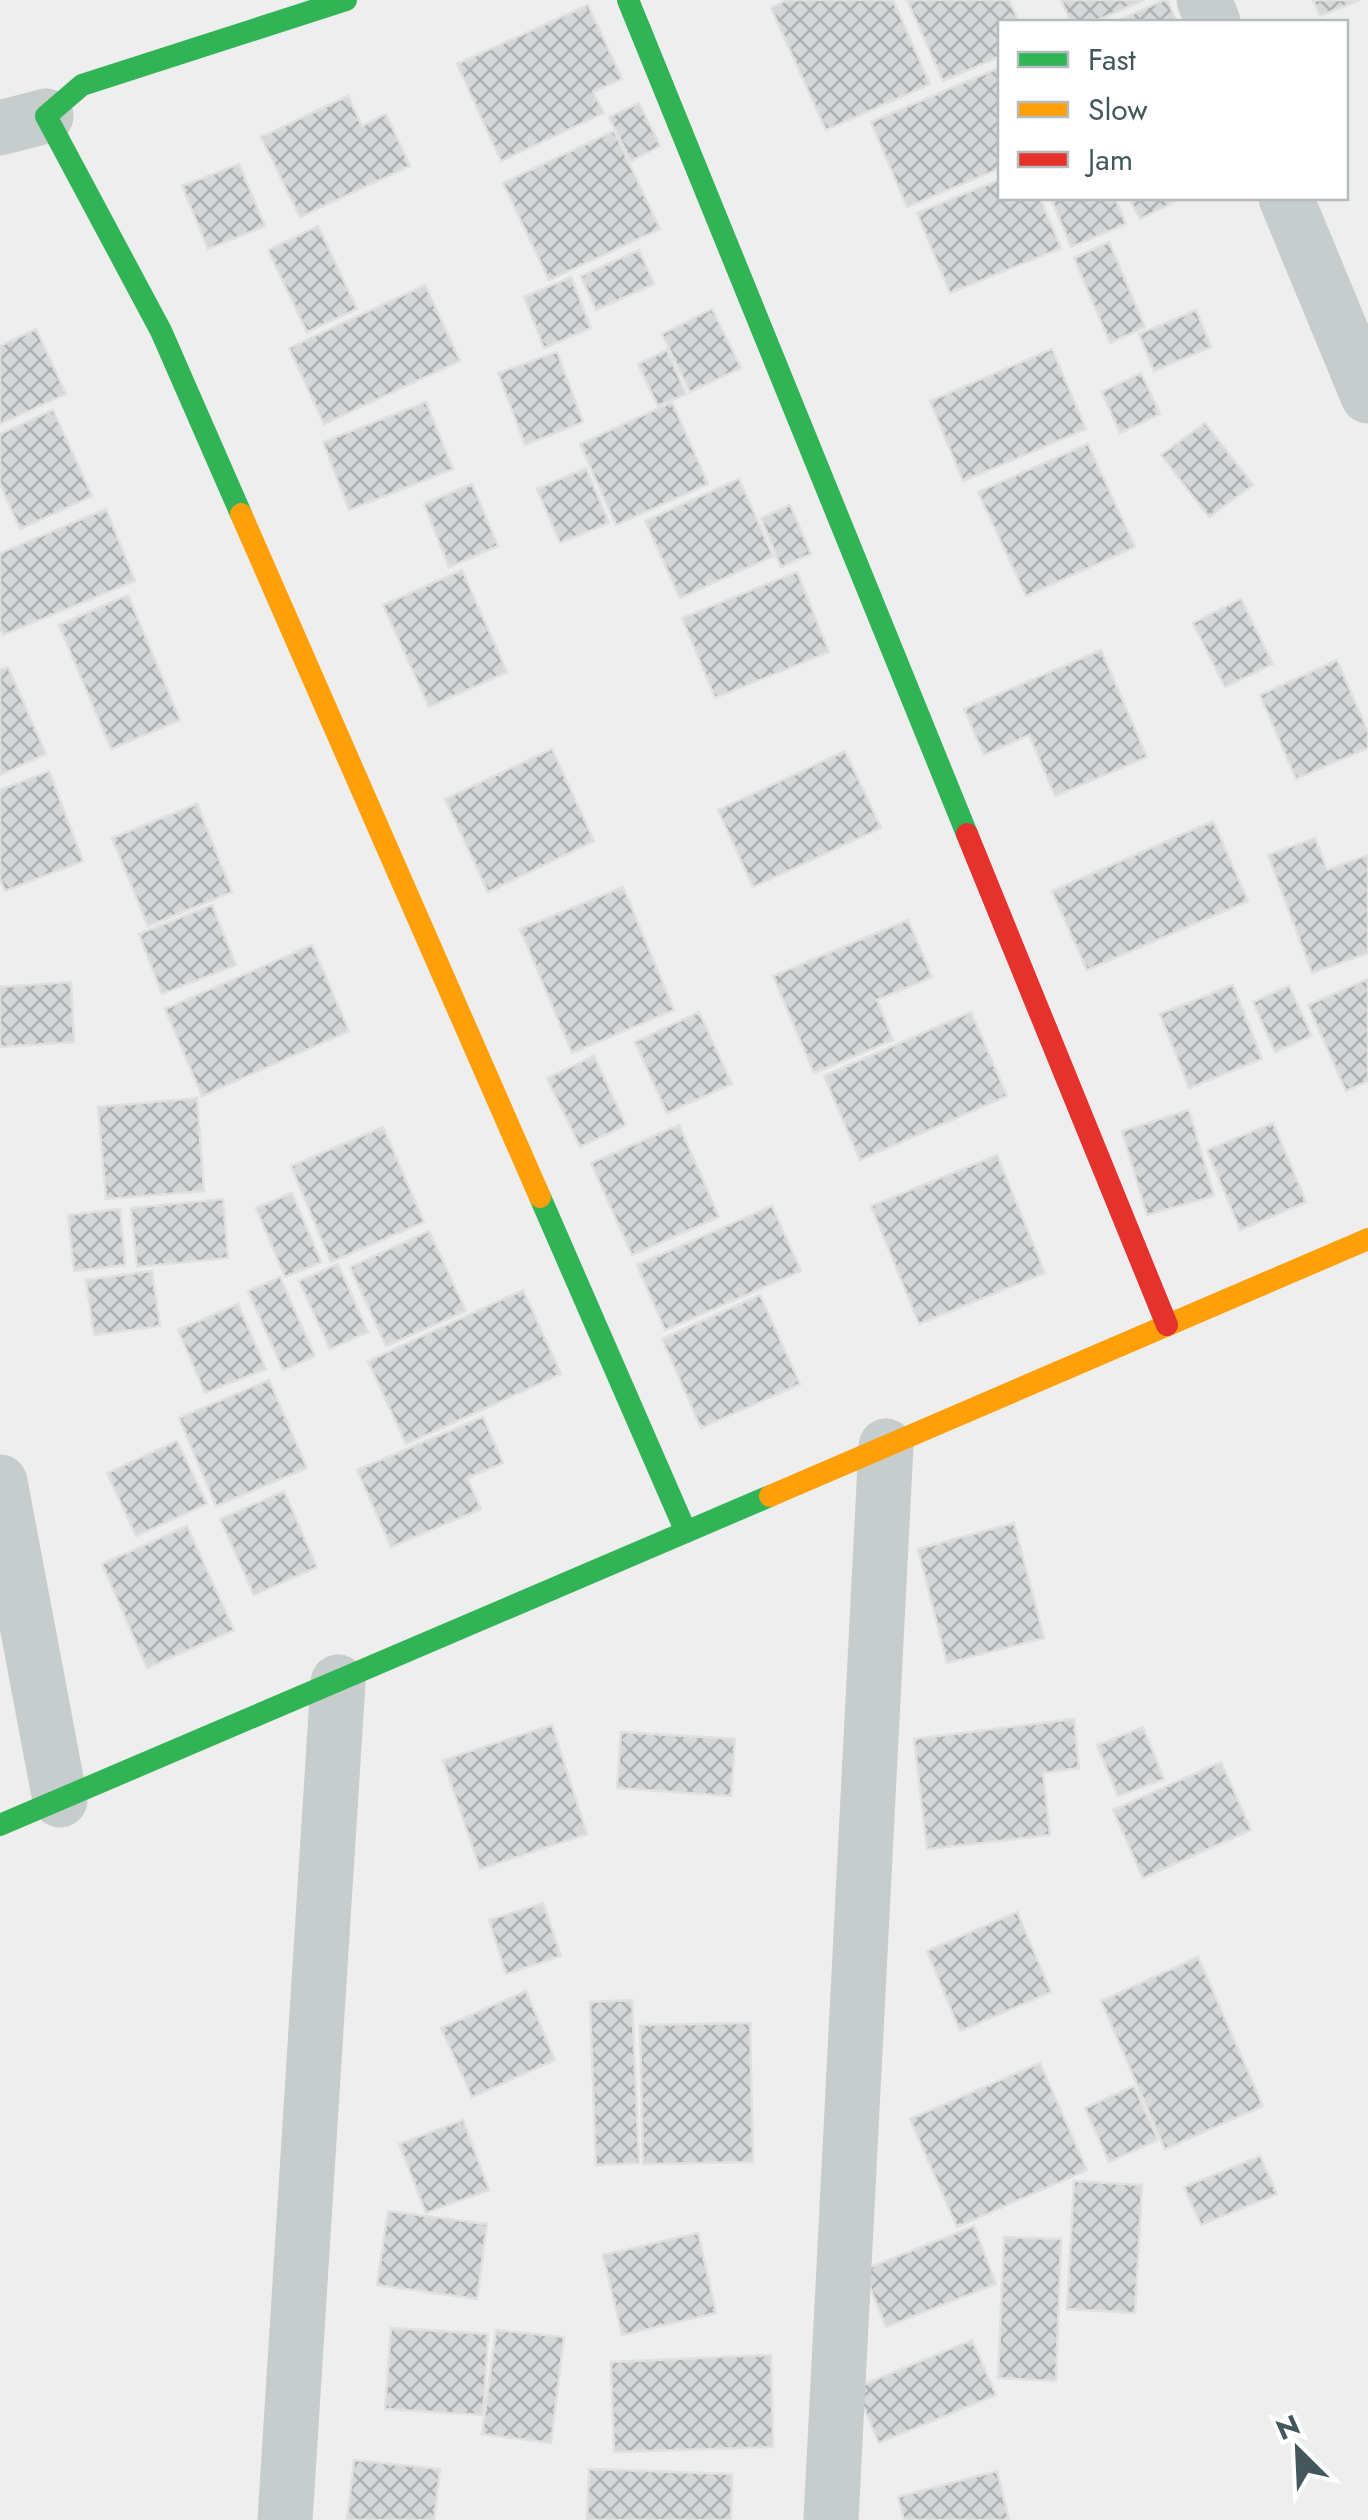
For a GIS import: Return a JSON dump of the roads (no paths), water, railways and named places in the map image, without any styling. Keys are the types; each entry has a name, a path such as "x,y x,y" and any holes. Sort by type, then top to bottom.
{"street":[{"path":"346,0 82,86 23,122 161,331 686,1532"},
{"path":"628,0 1167,1325"},
{"path":"1287,200 1368,396"},
{"path":"0,1825 1368,1238"},
{"path":"832,2520 886,1446"},
{"path":"0,1482 60,1800"},
{"path":"285,2520 338,1682"}]}
